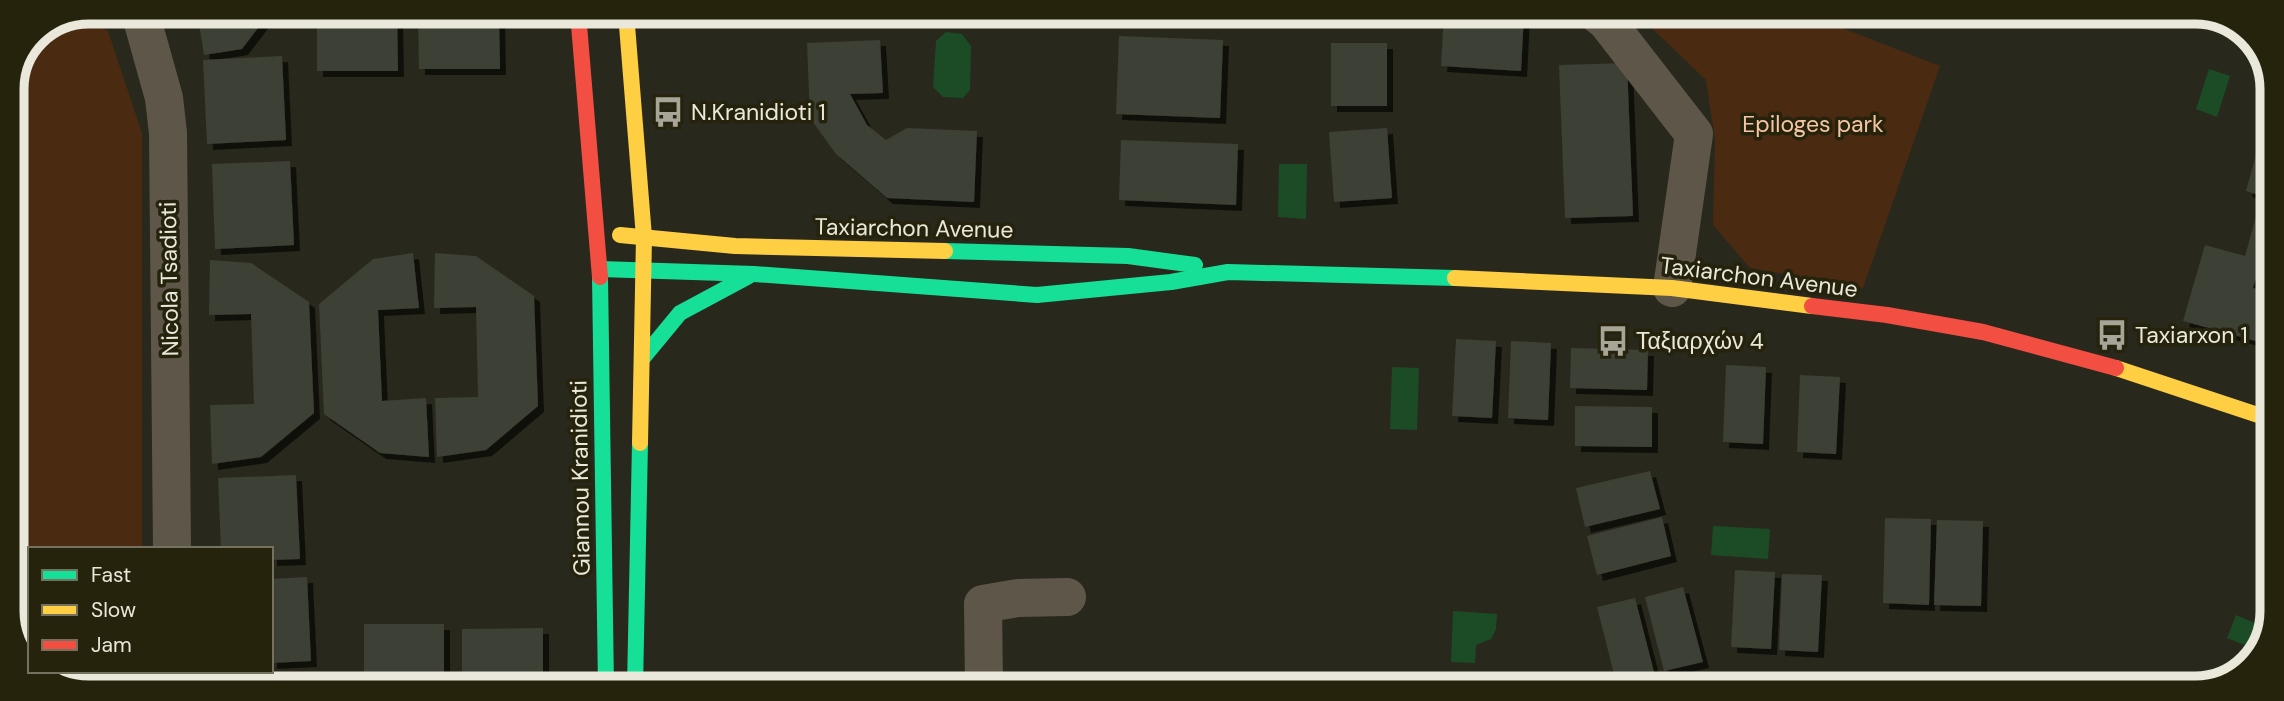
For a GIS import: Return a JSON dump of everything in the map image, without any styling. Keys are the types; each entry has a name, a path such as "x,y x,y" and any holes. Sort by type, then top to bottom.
{"main road":[{"path":"579,24 598,233"},
{"path":"627,24 645,237 642,270 635,676"},
{"name":"Taxiarchon Avenue","path":"598,233 747,246 1128,256 1177,261 1228,272"},
{"name":"Giannou Kranidioti","path":"598,233 606,676"},
{"name":"Taxiarchon Avenue","path":"600,269 754,274 1037,295 1171,282 1228,272 1356,274 1672,288 1887,315 1983,332 2141,375 2260,415"},
{"path":"642,359 680,313 754,274"}],"street":[{"name":"Nicola Tsadioti","path":"144,24 164,98 168,134 172,547"},
{"path":"1609,24 1694,134 1672,288"},
{"path":"984,676 983,604 1018,598 1067,597"}],"green space":[{"path":"90,24 108,31 142,133 142,547 28,547 28,632 25,616 24,90 29,65 35,53 53,35 65,29"},
{"name":"Epiloges park","path":"1647,24 1832,24 1940,66 1863,288 1750,268 1713,225 1715,140 1706,80"},
{"path":"69,673 146,673 146,676 81,676"}],"shaded area":[{"path":"946,32 962,34 971,46 970,90 963,98 943,97 933,87 936,41"},
{"path":"2209,69 2230,76 2217,117 2196,109"},
{"path":"1279,164 1307,164 1306,219 1278,217"},
{"path":"1392,367 1419,368 1417,430 1390,429"},
{"path":"1713,526 1770,529 1768,559 1711,555"},
{"path":"1453,611 1497,614 1496,629 1491,639 1476,645 1475,663 1451,662"},
{"path":"2236,615 2258,624 2250,647 2227,638"}],"building":[{"path":"199,24 261,24 242,49 204,55"},
{"path":"317,24 397,24 398,71 317,71"},
{"path":"418,24 499,24 500,69 419,69"},
{"path":"1443,24 1523,24 1521,71 1441,66"},
{"path":"1119,36 1223,40 1220,118 1116,114"},
{"path":"880,40 883,93 850,94 867,125 886,140 907,128 977,131 974,202 887,198 836,154 810,118 807,43"},
{"path":"1331,43 1387,43 1387,106 1331,106"},
{"path":"282,56 286,140 207,144 203,60"},
{"path":"1627,63 1633,216 1565,218 1559,65"},
{"path":"1387,128 1392,198 1334,202 1329,132"},
{"path":"1121,140 1238,144 1236,205 1119,200"},
{"path":"2259,143 2259,195 2246,191"},
{"path":"290,161 294,245 215,249 212,164"},
{"path":"2257,213 2259,214 2259,271 2253,288 2259,290 2259,342 2183,321 2205,245 2245,256"},
{"path":"413,253 419,308 378,310 382,401 426,398 429,457 380,453 324,414 319,304 373,259"},
{"path":"435,253 476,256 534,296 538,406 486,450 437,457 435,398 478,397 476,307 434,308"},
{"path":"210,260 251,263 309,302 314,413 261,457 212,464 210,405 254,404 251,314 209,315"},
{"path":"1456,339 1496,341 1492,418 1452,416"},
{"path":"1511,341 1551,343 1548,420 1508,418"},
{"path":"1571,348 1648,350 1647,390 1570,388"},
{"path":"1726,365 1766,367 1763,444 1723,442"},
{"path":"1800,375 1840,377 1836,454 1797,452"},
{"path":"1575,406 1652,407 1652,447 1575,446"},
{"path":"1650,471 1660,509 1585,527 1576,488"},
{"path":"296,475 300,559 273,560 273,547 221,547 218,478"},
{"path":"1662,517 1671,556 1597,575 1587,536"},
{"path":"1885,518 1931,519 1929,605 1883,603"},
{"path":"1937,520 1983,521 1981,606 1934,605"},
{"path":"1735,570 1775,572 1771,649 1731,647"},
{"path":"1782,574 1822,575 1818,652 1779,650"},
{"path":"307,577 311,661 273,663 273,579"},
{"path":"1683,587 1703,662 1664,671 1645,597"},
{"path":"1635,598 1654,672 1639,676 1614,676 1597,607"},
{"path":"364,624 444,624 444,676 364,676"},
{"path":"543,628 543,676 462,676 462,629"}],"traffic: fast":[{"path":"945,251 1128,256 1195,265"},
{"path":"600,269 754,274 1037,295 1171,282 1228,272 1455,278"},
{"path":"642,359 680,313 749,276"},
{"path":"600,277 606,676"},
{"path":"635,676 640,443"}],"traffic: slow":[{"path":"627,24 644,237 640,443"},
{"path":"620,235 735,246 945,251"},
{"path":"1455,278 1672,288 1812,306"},
{"path":"2116,368 2260,416"}],"traffic: jam":[{"path":"579,24 600,277"},
{"path":"1812,306 1887,315 1983,332 2116,368"}],"place":[{"name":"N.Kranidioti 1","path":"668,112"},
{"name":"Taxiarxon 1","path":"2112,335"},
{"name":"Ταξιαρχών 4","path":"1613,341"}]}
